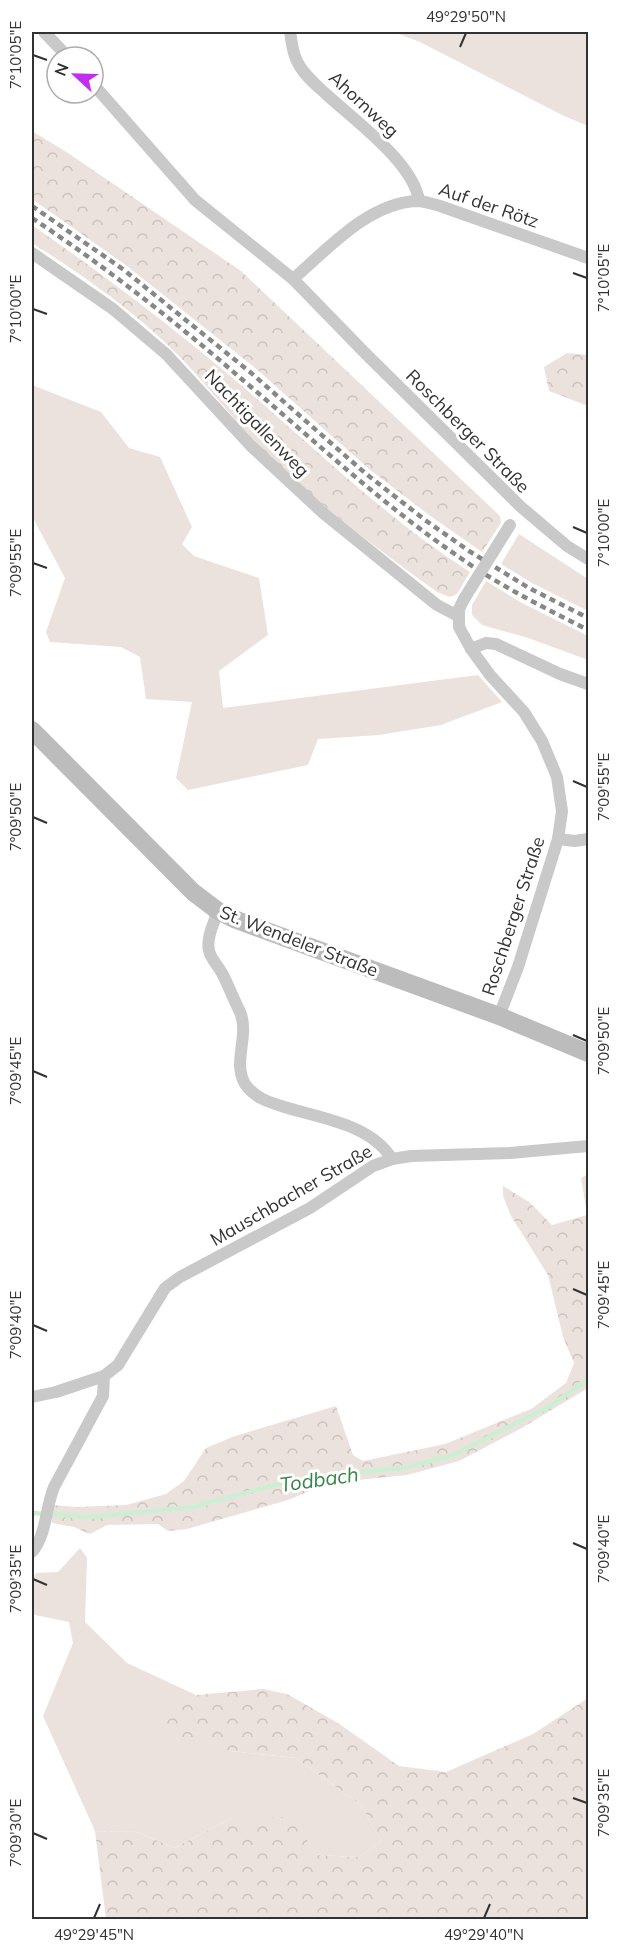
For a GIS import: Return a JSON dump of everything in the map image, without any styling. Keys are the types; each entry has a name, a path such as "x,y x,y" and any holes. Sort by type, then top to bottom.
{"main road":[{"name":"St. Wendeler Straße","path":"32,730 193,892 218,911 234,919 499,1016 588,1053"}],"street":[{"path":"44,32 56,45"},
{"name":"Ahornweg","path":"290,32 293,52 298,64 311,80 407,170 417,190 419,201"},
{"name":"Roschberger Straße","path":"105,98 195,200 293,279 364,353 521,507 464,599 458,616 459,627 471,648 490,675 524,712 542,741 557,777 562,811 558,839 519,967 499,1016"},
{"name":"Auf der Rötz","path":"293,279 372,214 396,205 419,201 440,206 588,258"},
{"name":"Nachtigallenweg","path":"32,253 113,309 166,354 251,446 322,512 437,605 458,616"},
{"path":"521,507 567,546 588,559"},
{"path":"471,648 486,643 496,644 560,674 588,684"},
{"path":"558,839 575,841 588,839"},
{"path":"218,911 209,937 209,951 242,1017 244,1031 240,1070 245,1083 264,1100 352,1128 373,1138 384,1146 392,1159"},
{"name":"Mauschbacher Straße","path":"32,1397 56,1392 104,1376 118,1365 165,1288 180,1277 310,1208 373,1166 392,1159 411,1156 510,1153 588,1146"},
{"path":"32,1552 41,1537 48,1502 54,1487 103,1396 104,1376"}],"green space":[{"path":"394,32 588,32 588,126 420,42"},
{"path":"32,131 241,271 500,516 501,523 482,552 369,469 254,367 127,266 32,199"},
{"path":"32,225 164,323 241,385 352,483 439,551 470,572 457,594 450,597 437,592 367,540 300,485 258,445 193,370 154,332 103,291 32,243"},
{"path":"567,353 588,355 588,406 549,391 544,367"},
{"path":"32,385 101,412 129,448 160,457 192,527 182,544 194,556 259,578 268,635 219,671 223,708 478,675 502,702 441,725 379,735 318,739 308,765 188,790 176,778 192,702 146,699 140,657 121,647 50,642 46,632 65,578 32,516"},
{"path":"519,534 588,579 588,611 532,583 501,564"},
{"path":"486,581 522,603 588,636 588,660 528,638 482,625 472,615 472,605"},
{"path":"588,1174 588,1388 520,1429 459,1461 407,1475 329,1483 288,1500 187,1529 168,1531 158,1524 107,1525 90,1534 74,1527 52,1523 52,1505 77,1507 126,1505 166,1494 184,1481 206,1448 235,1436 336,1406 353,1455 363,1461 445,1444 531,1409 566,1383 574,1363 563,1337 548,1275 511,1216 503,1196 503,1186 529,1202 552,1225 587,1215 581,1178"},
{"path":"80,1548 87,1558 85,1622 127,1663 196,1695 167,1720 231,1751 296,1758 361,1805 381,1841 359,1857 317,1855 230,1819 174,1848 137,1832 95,1831 43,1716 73,1643 69,1622 35,1615 31,1600 31,1588 36,1573 58,1572"},
{"path":"263,1689 287,1694 338,1723 399,1766 446,1772 533,1734 588,1698 588,1919 106,1919 95,1831 137,1832 174,1848 230,1819 291,1817 317,1855 359,1857 381,1841 361,1805 296,1758 231,1751 172,1738 166,1720 196,1695"}],"waterway":[{"name":"Todbach","path":"32,1513 90,1517 193,1507 293,1480 407,1467 451,1456 550,1406 588,1379"}],"railway":[{"path":"32,206 124,270 250,372 365,473 425,520 469,551 529,588 588,618"},
{"path":"32,218 87,256 167,317 351,473 433,539 493,579 588,630"}]}
